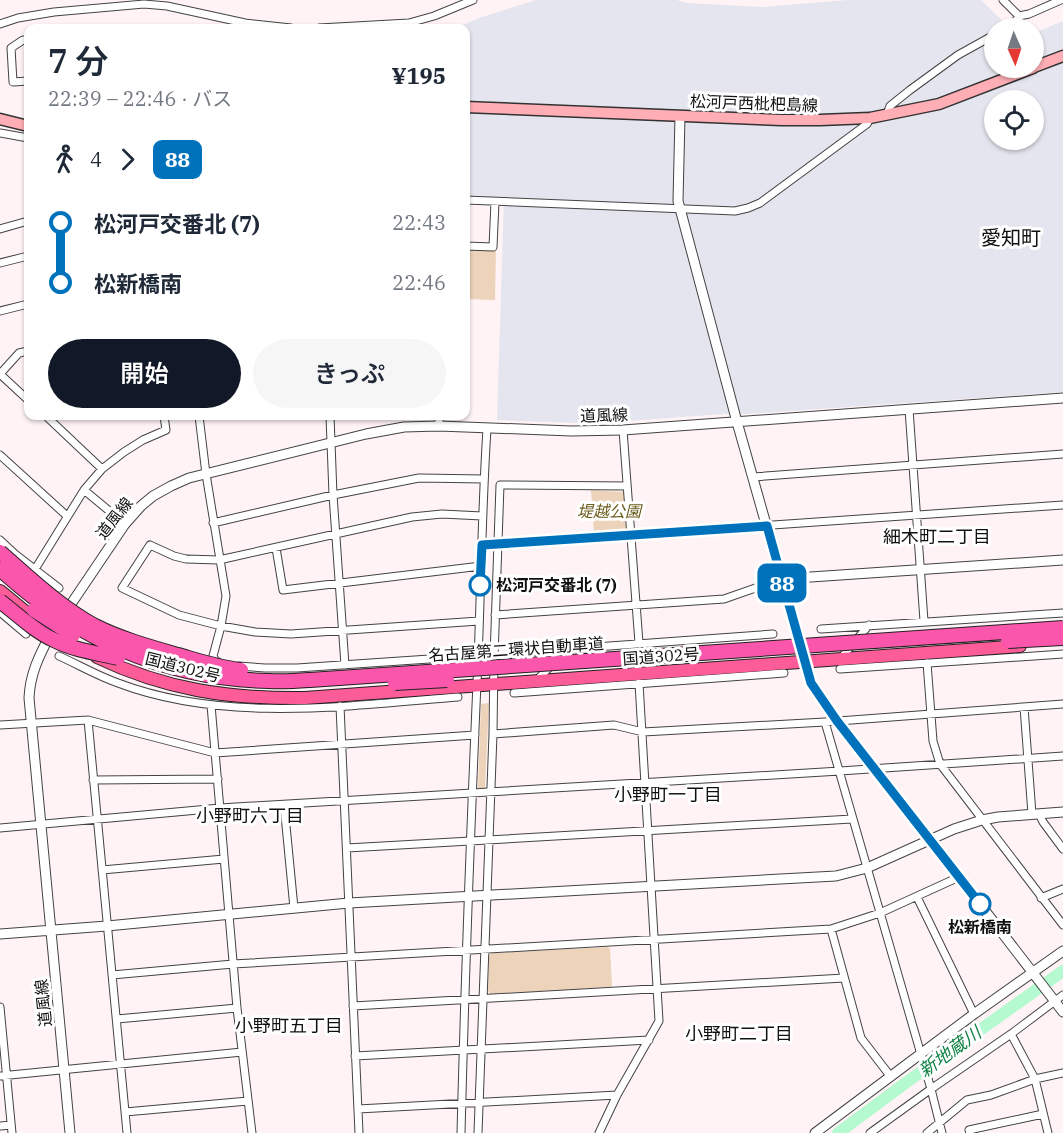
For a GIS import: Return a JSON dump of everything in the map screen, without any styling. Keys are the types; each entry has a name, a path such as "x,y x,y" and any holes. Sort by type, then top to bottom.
{"highway":[{"path":"0,552 43,590 74,613 95,626 147,646 225,668 253,672 310,675 418,672"},
{"name":"名古屋第二環状自動車道","path":"0,569 37,601 87,634 122,650 173,667 215,676 269,681 310,681 418,672 1021,635"},
{"name":"国道302号","path":"1,599 17,605 52,632 78,647 116,661 155,680 247,697 305,698 535,682 572,684 762,665 883,661 1063,641"},
{"path":"1,599 33,627 53,640 116,661"},
{"name":"名古屋第二環状自動車道","path":"1,599 31,608 56,626 116,661 203,683 269,690 418,682 1021,635"},
{"path":"1021,635 1063,626"},
{"path":"1021,635 1063,641"}],"main road":[{"name":"松河戸西枇杷島線","path":"1044,63 1063,56"},
{"name":"松河戸西枇杷島線","path":"470,107 792,120 870,118 939,104 1005,78"},
{"path":"0,119 24,125"}],"street":[{"path":"379,24 409,22 434,16 473,0"},
{"path":"1003,0 1019,16 1061,0"},
{"path":"0,24 18,18 54,12 144,4 166,6 245,24"},
{"path":"24,40 11,48 13,82 24,81"},
{"path":"887,114 890,106 926,78 958,55 984,41"},
{"path":"680,116 678,201 737,422 811,683 837,721 1033,973 1058,998 1063,1012"},
{"path":"470,200 735,211 760,203 867,124 870,118"},
{"path":"0,133 24,137"},
{"path":"470,246 493,247 495,202"},
{"path":"0,229 24,222"},
{"path":"0,263 24,257"},
{"path":"0,311 24,305"},
{"path":"24,352 19,353 0,374 24,396"},
{"name":"道風線","path":"70,1133 30,723 29,687 36,663 52,632 125,524 153,496 171,486 206,474 366,434 404,427 623,430 1063,398"},
{"path":"909,409 924,621"},
{"path":"49,420 102,469"},
{"path":"37,566 84,490 102,469 143,440 166,430 165,420"},
{"path":"199,420 213,524 226,596 213,656 215,660 241,667 297,668 459,657"},
{"path":"330,420 345,665"},
{"path":"439,420 439,426"},
{"path":"461,1133 487,429"},
{"path":"623,430 639,643"},
{"path":"753,477 1063,454"},
{"path":"2,460 67,516"},
{"path":"213,524 333,495 419,478 484,479"},
{"path":"478,1133 488,895 500,485 627,486"},
{"path":"84,490 125,524"},
{"path":"482,545 1063,505"},
{"path":"479,621 291,634 255,632 179,615 122,588 150,545 186,559 219,560 428,514 482,516"},
{"path":"0,540 59,588"},
{"path":"276,548 284,590 481,566"},
{"path":"15,554 1,599 26,634"},
{"path":"495,615 724,599 781,579 1063,560"},
{"path":"821,629 1063,613"},
{"path":"1025,615 1042,645"},
{"path":"840,664 869,625"},
{"path":"513,653 773,634"},
{"path":"706,638 736,667"},
{"path":"535,682 568,648"},
{"path":"883,661 927,663 1063,654"},
{"path":"59,656 118,684 163,697 211,705 275,708 340,706 458,697"},
{"path":"116,661 118,684"},
{"path":"378,662 404,691"},
{"path":"927,663 933,741 940,764 1063,925"},
{"path":"750,676 762,665"},
{"path":"514,693 572,684 639,683 784,673"},
{"path":"599,1133 617,1095 659,1021 639,683"},
{"path":"211,705 237,1008 252,1133"},
{"path":"493,734 614,725 643,732 1063,705"},
{"path":"340,706 359,1133"},
{"path":"1024,708 1027,758 1036,814 1063,849"},
{"path":"0,725 88,720 216,753 475,735"},
{"path":"88,720 127,1133"},
{"path":"825,722 942,1133"},
{"path":"0,828 220,808 1063,756"},
{"path":"93,780 218,778"},
{"path":"284,805 294,908"},
{"path":"0,934 349,903 836,876 867,868 954,829 982,820 1063,812"},
{"path":"347,848 852,819"},
{"path":"102,870 224,859"},
{"path":"112,975 233,964 831,929 880,913 959,877"},
{"path":"1041,898 1063,889"},
{"path":"916,897 974,1014"},
{"path":"831,929 861,1038 891,1077"},
{"path":"815,1133 921,1057 974,1014 1063,951"},
{"path":"353,1006 844,978"},
{"path":"870,1133 929,1085 1011,1034 1058,998"},
{"path":"0,1007 4,1075 12,1133"},
{"path":"117,1019 237,1008"},
{"path":"1011,1034 1035,1079 1048,1133"},
{"path":"355,1056 649,1040"},
{"path":"4,1075 242,1052"},
{"path":"927,1133 967,1100 991,1095 1035,1079 1063,1073"},
{"path":"358,1109 617,1095"},
{"path":"125,1112 248,1101"},
{"path":"970,1133 969,1130 1043,1114"},
{"path":"0,1126 11,1125"}],"shaded area":[{"path":"536,0 677,0 686,3 762,7 848,0 981,0 1000,18 984,18 984,78 1044,78 1044,29 1063,21 1063,392 614,422 497,420 504,198 470,196 470,24 465,24"}],"green space":[{"path":"470,249 496,250 495,300 470,299"},
{"name":"堤越公園","path":"591,490 624,492 626,531 594,533"},
{"path":"489,703 485,788 478,788 481,704"},
{"path":"608,947 610,949 611,987 490,994 488,991 491,953"}],"waterway":[{"name":"新地蔵川","path":"838,1133 1063,971"}],"bus line":[{"name":"88","path":"480,585 482,545 767,526 813,688 980,904"}],"place":[{"name":"松河戸交番北 (7)","path":"480,585"},
{"name":"松新橋南","path":"980,904"}],"district":[{"name":"愛知町","path":"1011,238"},
{"name":"細木町二丁目","path":"937,537"},
{"name":"小野町一丁目","path":"668,795"},
{"name":"小野町六丁目","path":"250,816"},
{"name":"小野町五丁目","path":"289,1026"},
{"name":"小野町二丁目","path":"739,1034"}]}
